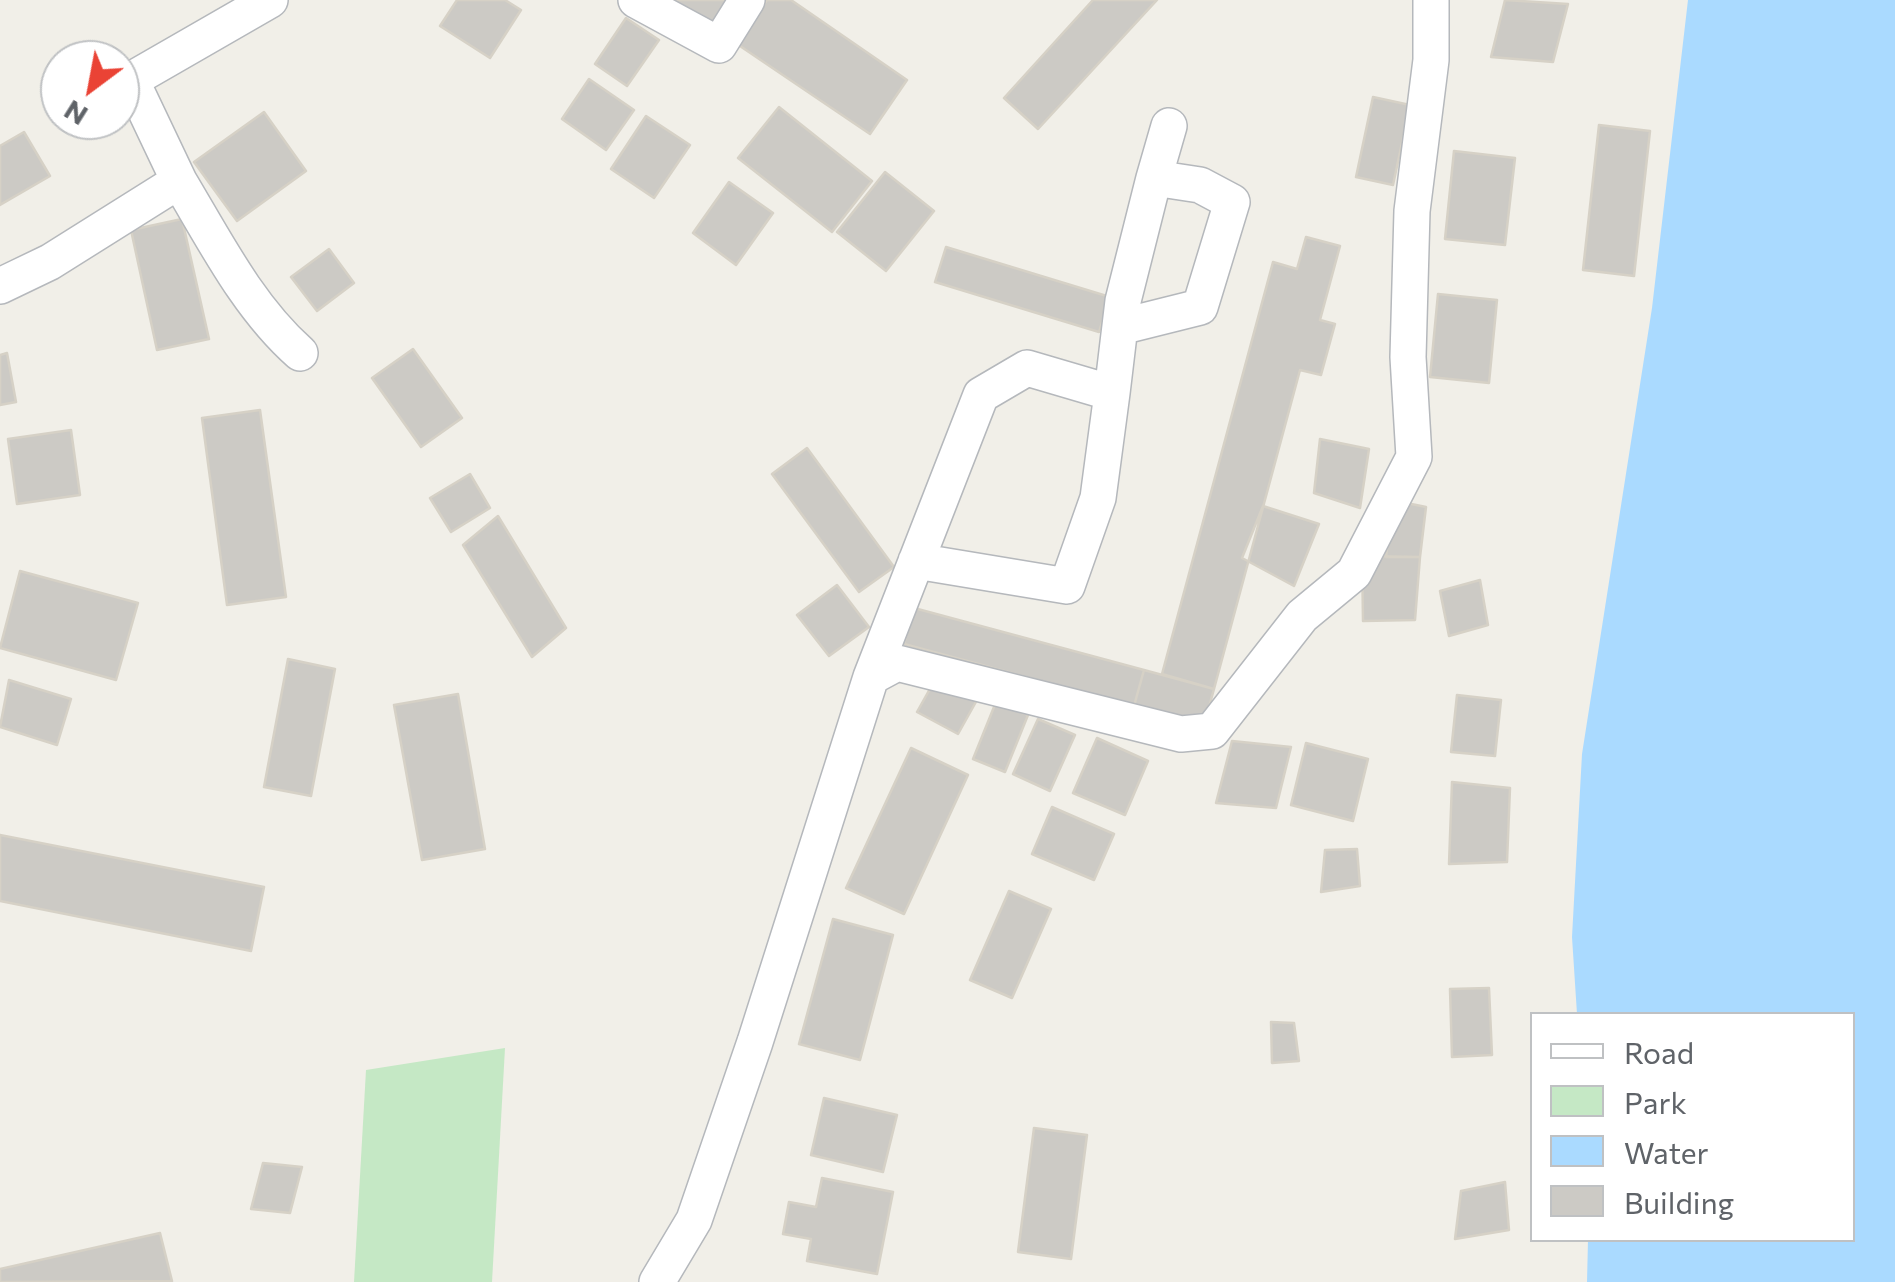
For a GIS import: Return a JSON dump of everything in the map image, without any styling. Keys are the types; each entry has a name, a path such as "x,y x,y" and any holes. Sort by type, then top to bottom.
{"street":[{"path":"270,0 131,80 180,182 231,268 280,336 300,354"},
{"path":"636,0 719,46 748,0"},
{"path":"871,677 896,663 1181,734 1212,731 1302,616 1354,573 1414,457 1408,357 1412,211 1431,60 1430,0"},
{"path":"916,561 1067,586 1098,498 1120,327 1140,225 1169,126"},
{"path":"1120,327 1200,307 1232,202 1200,185 1154,178"},
{"path":"0,286 50,262 180,182"},
{"path":"657,1282 694,1220 756,1042 871,677 980,396 1027,368 1112,393"}],"green space":[{"path":"505,1048 492,1282 354,1282 366,1070"}],"water":[{"path":"1688,0 1895,0 1895,1282 1587,1282 1588,1242 1855,1242 1855,1012 1577,1012 1572,937 1582,754 1652,308"}],"building":[{"path":"457,0 505,0 521,10 490,58 440,26"},
{"path":"673,0 731,0 712,27"},
{"path":"767,0 791,0 907,80 870,134 737,44"},
{"path":"1093,0 1157,0 1038,129 1004,98"},
{"path":"1505,0 1568,4 1553,62 1491,57"},
{"path":"626,18 659,40 627,86 595,64"},
{"path":"589,79 634,110 606,150 562,119"},
{"path":"1373,97 1410,105 1393,185 1356,177"},
{"path":"779,107 872,181 832,232 738,158"},
{"path":"264,112 306,171 237,221 194,162"},
{"path":"646,116 690,145 654,198 611,169"},
{"path":"1599,125 1650,131 1634,276 1583,270"},
{"path":"24,132 50,176 0,205 0,146"},
{"path":"1454,151 1515,158 1505,245 1445,239"},
{"path":"885,172 934,211 886,271 837,232"},
{"path":"729,182 773,213 736,265 693,233"},
{"path":"182,219 209,339 157,350 131,230"},
{"path":"1306,237 1340,246 1320,320 1335,324 1321,375 1300,370 1214,689 1162,674 1273,262 1297,269"},
{"path":"946,247 1110,297 1099,332 935,282"},
{"path":"329,249 354,283 317,311 291,277"},
{"path":"1438,294 1497,300 1489,383 1430,377"},
{"path":"413,349 462,418 421,447 372,378"},
{"path":"7,353 16,402 0,405 0,355"},
{"path":"260,410 286,597 227,605 202,418"},
{"path":"71,430 80,495 17,504 8,439"},
{"path":"1320,439 1369,449 1360,508 1314,493"},
{"path":"807,448 894,567 859,592 772,474"},
{"path":"470,474 490,508 451,532 430,498"},
{"path":"1392,500 1426,507 1420,557 1386,557"},
{"path":"1263,506 1319,524 1294,586 1242,558"},
{"path":"498,516 566,628 532,657 463,545"},
{"path":"1362,556 1420,557 1415,620 1363,621"},
{"path":"20,571 138,603 116,680 0,648"},
{"path":"1480,580 1488,625 1449,636 1440,591"},
{"path":"837,585 869,627 829,656 797,615"},
{"path":"914,608 1144,670 1134,706 904,644"},
{"path":"288,659 335,669 311,796 264,787"},
{"path":"1144,670 1214,689 1204,725 1134,706"},
{"path":"936,678 977,700 958,734 917,712"},
{"path":"9,680 71,699 57,745 0,727"},
{"path":"458,694 485,849 422,860 394,705"},
{"path":"1457,695 1501,700 1495,756 1451,752"},
{"path":"996,702 1028,715 1005,772 973,759"},
{"path":"1038,719 1075,735 1050,791 1013,774"},
{"path":"1097,738 1148,761 1125,815 1073,793"},
{"path":"1232,741 1291,747 1276,808 1216,803"},
{"path":"1306,743 1368,759 1353,821 1291,805"},
{"path":"911,748 968,775 904,914 846,888"},
{"path":"1452,782 1510,788 1507,862 1449,864"},
{"path":"1052,807 1114,834 1094,880 1032,854"},
{"path":"0,835 264,887 251,951 0,901"},
{"path":"1357,849 1360,886 1321,892 1325,850"},
{"path":"1009,891 1051,909 1012,998 970,980"},
{"path":"833,919 893,935 860,1060 799,1044"},
{"path":"1489,988 1492,1055 1452,1057 1450,989"},
{"path":"1271,1022 1294,1023 1299,1061 1272,1063"},
{"path":"824,1098 897,1115 883,1172 811,1155"},
{"path":"1034,1128 1087,1135 1071,1259 1018,1252"},
{"path":"263,1163 302,1167 290,1213 251,1209"},
{"path":"822,1178 893,1192 877,1274 807,1261 811,1239 783,1234 789,1202 816,1207"},
{"path":"1505,1182 1509,1230 1455,1239 1461,1191"},
{"path":"160,1233 172,1281 0,1282 0,1269"}]}
